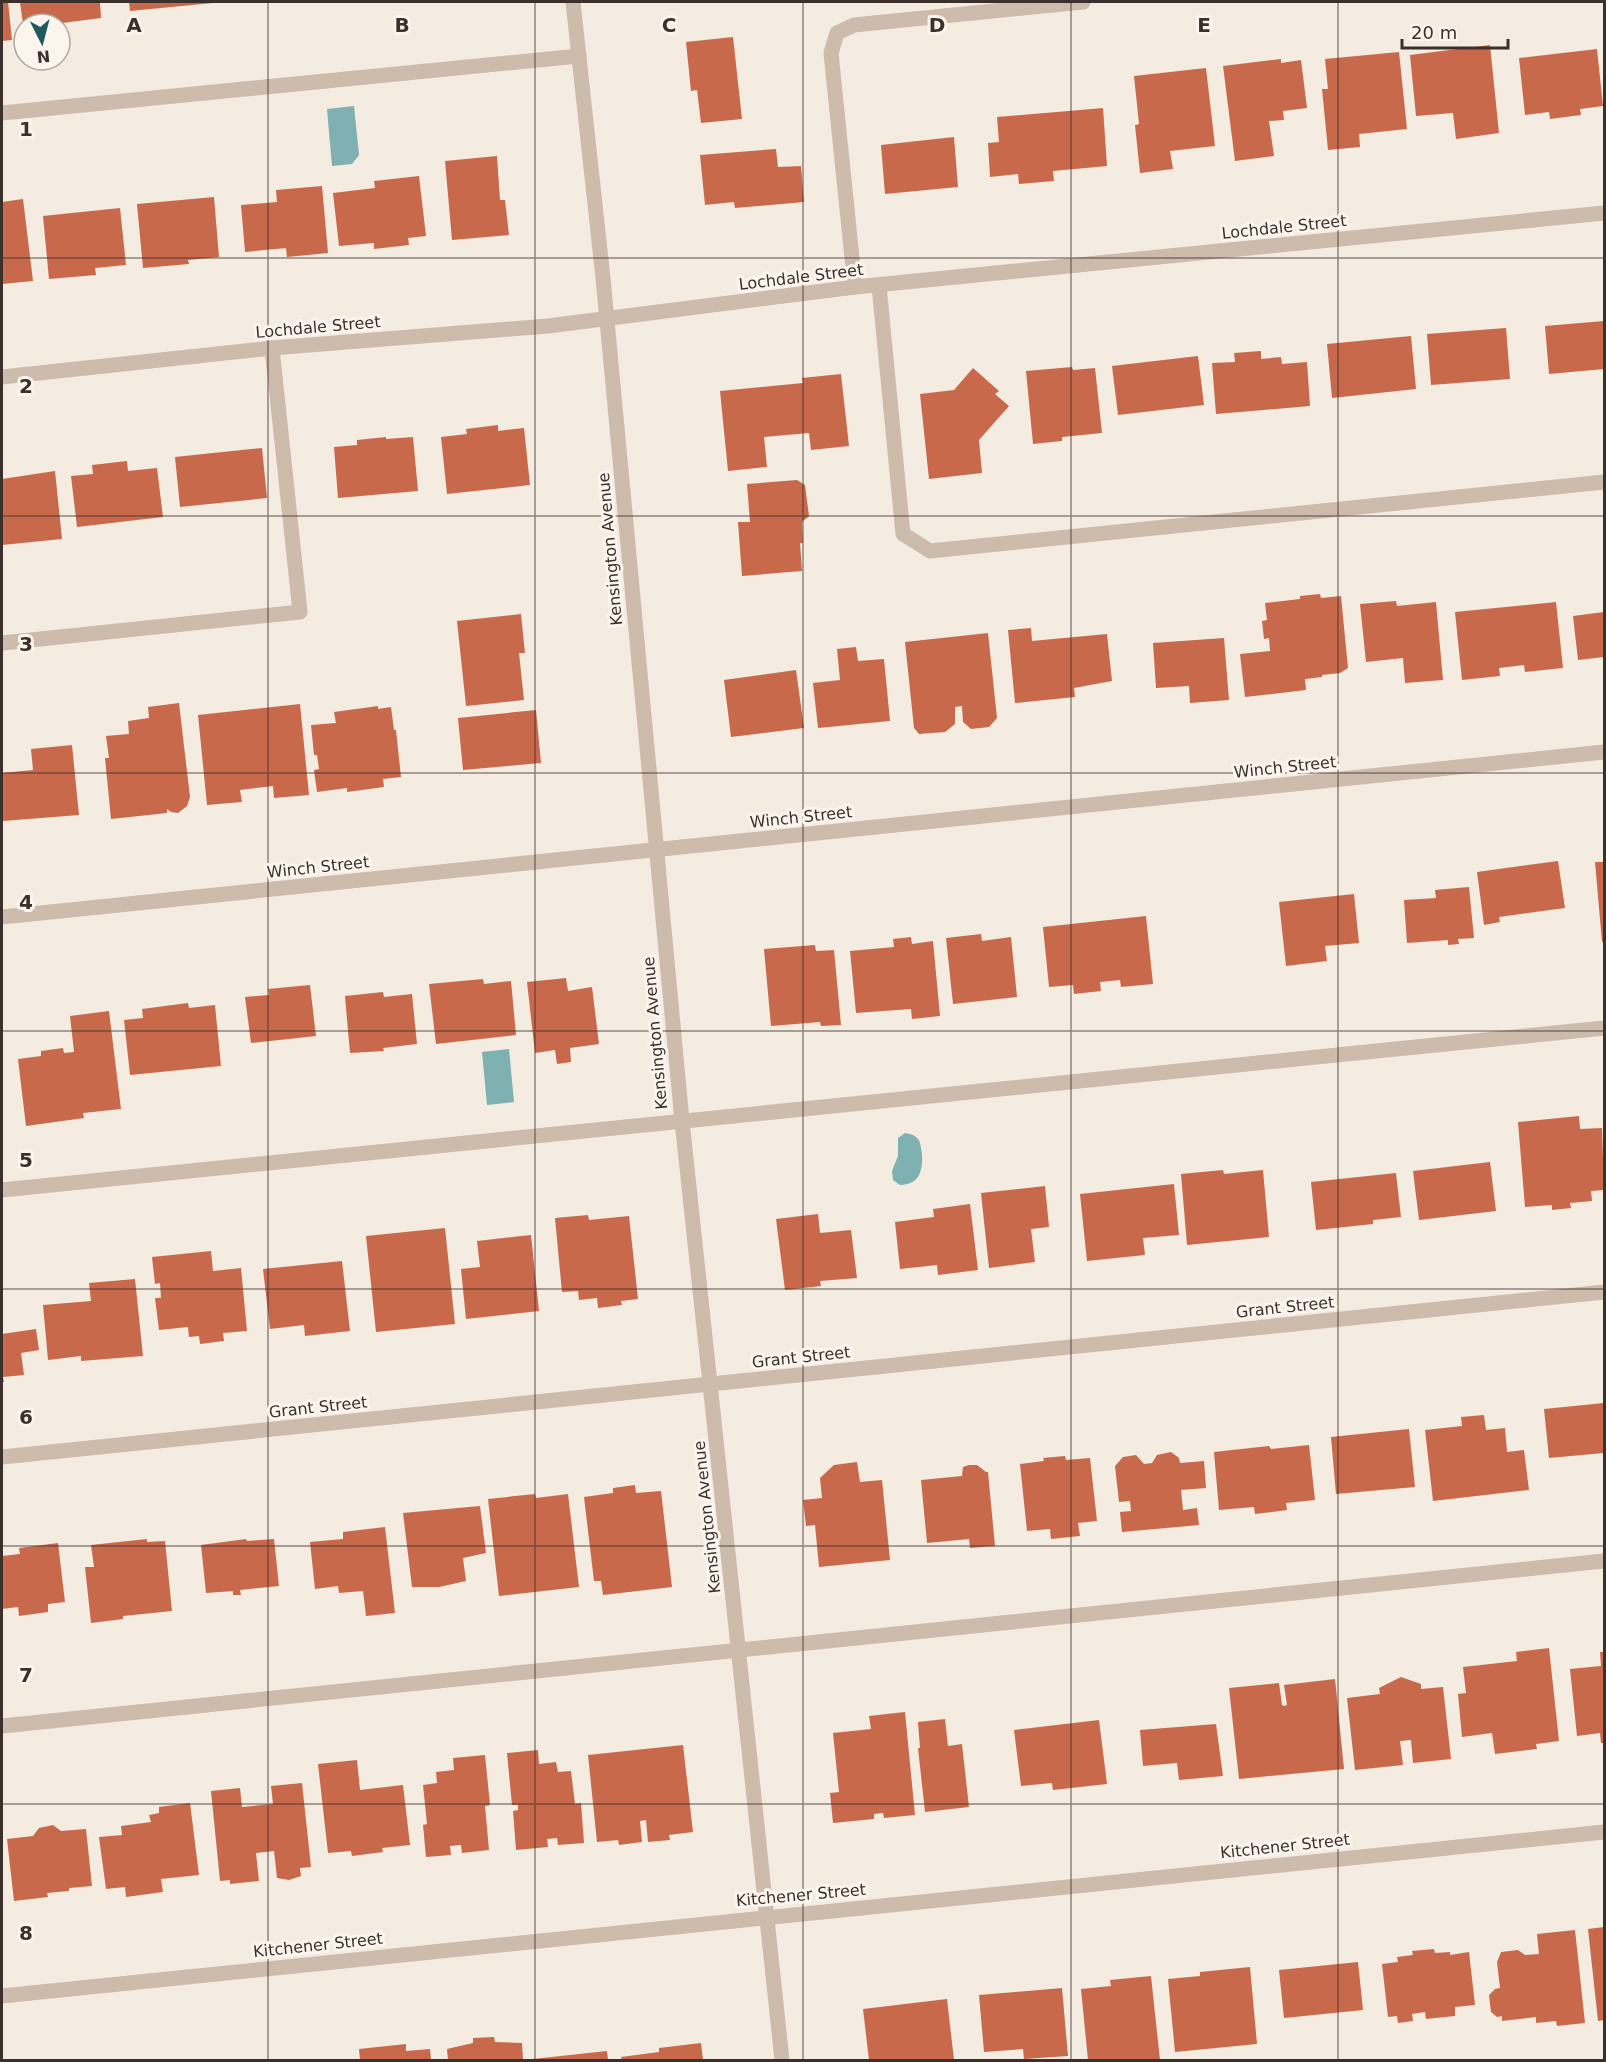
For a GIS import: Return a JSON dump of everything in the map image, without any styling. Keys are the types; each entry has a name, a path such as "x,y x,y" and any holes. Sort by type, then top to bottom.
{"street":[{"name":"Kensington Avenue","path":"573,2 607,318 682,1121 782,2061"},
{"path":"855,287 831,53 837,33 854,25 1083,2"},
{"path":"2,113 579,56"},
{"name":"Lochdale Street","path":"2,377 272,348 548,326 855,287 1605,213"},
{"path":"879,286 903,534 930,551 1605,482"},
{"path":"2,643 300,612 272,348"},
{"name":"Winch Street","path":"2,918 1605,752"},
{"path":"2,1190 1605,1028"},
{"name":"Grant Street","path":"2,1457 1605,1292"},
{"path":"2,1726 1605,1561"},
{"name":"Kitchener Street","path":"2,1996 1605,1832"}],"water":[{"path":"354,106 359,155 352,164 332,166 327,109"},
{"path":"509,1049 514,1102 487,1105 482,1052"},
{"path":"905,1133 914,1136 919,1141 922,1166 916,1180 900,1185 893,1180 892,1171 898,1156 898,1138"}],"building":[{"path":"2,2 8,2 12,40 2,41"},
{"path":"20,2 100,2 101,18 72,22 72,12 21,12"},
{"path":"129,2 213,2 213,3 130,11"},
{"path":"733,37 742,119 701,123 697,90 691,91 686,42"},
{"path":"1490,45 1499,133 1456,139 1453,113 1416,116 1410,55"},
{"path":"1597,49 1603,106 1580,109 1581,115 1550,119 1549,112 1525,115 1519,58"},
{"path":"1399,52 1407,129 1359,134 1360,147 1328,150 1322,89 1328,89 1325,59"},
{"path":"1281,59 1281,63 1301,60 1307,108 1283,111 1284,120 1269,121 1274,156 1235,161 1223,66"},
{"path":"1206,68 1215,146 1170,151 1173,169 1140,173 1135,125 1139,124 1134,76"},
{"path":"1103,108 1107,166 1053,171 1054,181 1019,184 1018,174 990,177 988,143 999,142 997,117"},
{"path":"954,137 958,187 885,194 881,145"},
{"path":"776,149 778,167 801,166 804,202 735,208 734,202 705,205 700,155"},
{"path":"497,156 500,200 505,200 509,235 452,240 445,161"},
{"path":"419,176 426,236 408,238 409,245 374,249 374,243 339,246 333,193 375,188 374,181"},
{"path":"322,186 328,253 287,257 286,248 245,252 241,205 277,202 276,190"},
{"path":"214,197 219,257 188,260 189,264 143,268 137,204"},
{"path":"23,199 33,281 2,284 2,202"},
{"path":"120,208 126,265 95,268 96,275 49,279 43,216"},
{"path":"1604,321 1604,369 1549,374 1545,326"},
{"path":"1506,328 1510,379 1431,385 1427,334"},
{"path":"1411,336 1416,389 1332,398 1327,344"},
{"path":"1261,351 1261,359 1281,357 1282,364 1307,362 1310,406 1216,414 1212,363 1235,362 1234,353"},
{"path":"1198,356 1204,405 1118,415 1112,366"},
{"path":"1072,367 1073,370 1095,368 1102,433 1062,437 1062,441 1033,444 1026,371"},
{"path":"973,368 999,391 995,394 1009,406 979,440 982,473 929,479 920,394 954,390"},
{"path":"841,374 849,446 811,450 809,433 764,437 767,467 728,471 720,391 803,383 802,378"},
{"path":"498,425 498,431 524,428 530,485 447,494 441,437 467,434 466,429"},
{"path":"386,437 386,439 413,437 418,491 338,498 334,447 357,445 357,440"},
{"path":"262,448 267,498 180,507 175,457"},
{"path":"127,461 128,471 157,468 163,517 77,527 71,476 93,474 92,465"},
{"path":"55,471 62,539 2,545 2,479"},
{"path":"797,480 805,485 809,516 802,522 803,543 800,543 802,571 742,576 738,522 750,522 747,484"},
{"path":"1320,594 1321,598 1341,596 1348,668 1340,673 1305,679 1306,690 1245,697 1240,654 1270,651 1269,638 1264,639 1262,621 1267,620 1265,603"},
{"path":"1396,601 1397,606 1436,602 1443,680 1405,683 1403,658 1366,662 1360,604"},
{"path":"1556,602 1563,668 1525,672 1524,665 1499,668 1500,676 1462,680 1455,612"},
{"path":"1604,612 1604,657 1578,660 1573,616"},
{"path":"521,614 525,653 519,653 524,700 466,706 457,621"},
{"path":"1031,628 1032,641 1107,634 1112,681 1074,688 1075,697 1015,703 1008,630"},
{"path":"988,633 997,718 989,727 971,729 963,722 962,706 955,707 955,724 945,732 919,734 914,728 905,642"},
{"path":"1224,638 1229,700 1190,703 1189,686 1156,688 1153,643"},
{"path":"856,647 858,661 884,659 890,721 818,728 813,683 840,680 837,649"},
{"path":"796,670 804,728 731,737 724,680"},
{"path":"179,703 190,797 187,806 178,813 167,809 167,813 111,819 105,758 109,758 106,736 129,734 128,721 149,718 148,707"},
{"path":"300,704 309,795 274,798 273,786 240,790 242,802 207,805 198,715"},
{"path":"378,706 378,709 391,707 401,777 383,779 384,787 347,792 347,788 317,792 314,770 319,769 317,755 314,755 311,725 336,723 334,712"},
{"path":"536,710 541,763 463,770 458,718"},
{"path":"72,745 79,815 3,821 2,773 33,770 31,749"},
{"path":"1558,861 1565,908 1499,917 1500,922 1484,925 1477,872"},
{"path":"1595,862 1604,862 1604,941 1602,942"},
{"path":"1469,887 1474,938 1458,939 1459,944 1448,945 1448,940 1407,943 1404,900 1436,898 1435,890"},
{"path":"1354,894 1359,943 1325,946 1327,961 1286,966 1279,902"},
{"path":"1146,916 1153,984 1121,987 1120,980 1100,982 1101,991 1074,994 1073,985 1049,987 1043,927"},
{"path":"981,934 982,941 1011,937 1017,997 953,1004 946,938"},
{"path":"911,937 912,944 933,941 940,1016 912,1019 911,1009 856,1013 850,951 894,947 893,939"},
{"path":"815,945 816,951 834,950 841,1025 821,1026 820,1022 771,1026 764,949"},
{"path":"566,978 568,991 592,987 599,1044 570,1048 571,1062 557,1064 555,1050 535,1053 527,982"},
{"path":"483,979 484,984 511,981 516,1035 436,1044 429,984"},
{"path":"310,985 316,1036 251,1043 245,997 269,995 268,989"},
{"path":"383,992 384,997 412,994 417,1044 383,1048 384,1051 350,1053 345,996"},
{"path":"188,1003 189,1008 215,1005 221,1066 130,1075 124,1020 143,1018 142,1009"},
{"path":"109,1011 121,1109 83,1113 84,1118 26,1126 18,1059 41,1056 41,1051 63,1048 64,1053 74,1052 70,1016"},
{"path":"1579,1116 1580,1129 1602,1128 1604,1190 1591,1191 1592,1201 1570,1203 1571,1208 1552,1210 1552,1205 1525,1207 1518,1122"},
{"path":"1490,1162 1496,1211 1419,1220 1413,1171"},
{"path":"1223,1170 1224,1174 1263,1170 1269,1237 1187,1245 1181,1174"},
{"path":"1396,1173 1401,1217 1373,1220 1373,1224 1316,1230 1311,1182"},
{"path":"1174,1184 1179,1235 1143,1238 1145,1255 1087,1261 1080,1194"},
{"path":"1045,1186 1049,1227 1031,1229 1035,1262 989,1268 981,1193"},
{"path":"970,1204 978,1270 938,1275 937,1265 900,1269 895,1222 934,1217 933,1209"},
{"path":"818,1214 820,1233 851,1230 857,1278 820,1281 821,1286 785,1290 776,1219"},
{"path":"588,1215 589,1220 629,1216 638,1299 621,1301 622,1305 598,1308 597,1298 579,1300 578,1291 562,1292 555,1218"},
{"path":"445,1228 455,1324 376,1332 366,1236"},
{"path":"531,1235 539,1311 466,1319 461,1269 480,1267 477,1241"},
{"path":"211,1251 213,1271 241,1268 247,1331 223,1333 224,1341 200,1344 199,1336 189,1337 188,1327 159,1330 155,1298 161,1298 160,1283 155,1284 152,1257"},
{"path":"342,1261 350,1331 305,1336 304,1325 270,1329 263,1269"},
{"path":"135,1279 143,1356 81,1361 81,1356 48,1360 43,1305 91,1301 89,1283"},
{"path":"36,1329 39,1350 21,1353 24,1375 3,1377 4,1382 2,1382 2,1334"},
{"path":"1604,1403 1604,1453 1549,1458 1544,1409"},
{"path":"1484,1415 1486,1430 1505,1428 1507,1452 1524,1450 1529,1490 1433,1501 1425,1430 1462,1426 1461,1417"},
{"path":"1409,1429 1415,1487 1336,1494 1331,1437"},
{"path":"1309,1445 1315,1500 1286,1503 1287,1510 1255,1514 1254,1507 1219,1510 1214,1452 1269,1446 1271,1449"},
{"path":"1171,1452 1179,1458 1180,1463 1204,1461 1206,1488 1181,1490 1183,1510 1197,1508 1199,1525 1122,1532 1120,1512 1131,1511 1130,1501 1119,1502 1115,1466 1123,1457 1136,1455 1144,1464 1152,1463 1157,1455"},
{"path":"1065,1456 1066,1460 1090,1458 1097,1521 1078,1523 1080,1536 1051,1539 1050,1529 1027,1531 1020,1464 1044,1461 1043,1458"},
{"path":"857,1462 860,1482 882,1480 890,1560 819,1567 815,1525 806,1526 803,1500 822,1498 820,1478 834,1465"},
{"path":"977,1465 988,1472 995,1546 970,1548 969,1539 927,1543 921,1480 962,1476 963,1467"},
{"path":"635,1485 636,1493 661,1491 672,1587 603,1595 601,1581 594,1581 584,1497 613,1493 613,1488"},
{"path":"535,1494 536,1498 568,1494 579,1587 499,1596 488,1499"},
{"path":"480,1506 486,1553 463,1558 466,1581 439,1587 412,1587 403,1513"},
{"path":"385,1527 395,1613 366,1616 363,1591 339,1593 338,1586 315,1589 310,1542 343,1539 343,1532"},
{"path":"147,1539 147,1542 165,1541 172,1611 123,1616 123,1619 91,1623 85,1567 94,1567 91,1545"},
{"path":"246,1539 247,1541 274,1539 279,1586 240,1590 241,1595 233,1595 233,1591 206,1593 201,1545"},
{"path":"58,1543 65,1602 48,1604 48,1612 19,1616 18,1607 2,1609 2,1556 20,1554 19,1548"},
{"path":"1549,1648 1559,1741 1536,1744 1537,1749 1495,1754 1492,1733 1462,1737 1458,1694 1466,1693 1463,1667 1517,1661 1516,1652"},
{"path":"1600,1652 1604,1652 1604,1743 1601,1743 1600,1733 1577,1736 1570,1669 1601,1666"},
{"path":"1401,1677 1421,1684 1421,1689 1443,1687 1451,1759 1413,1763 1411,1740 1400,1741 1403,1765 1355,1770 1347,1698 1380,1694 1379,1688"},
{"path":"1335,1679 1344,1769 1239,1779 1229,1688 1279,1683 1284,1706 1287,1705 1284,1685"},
{"path":"905,1712 915,1815 884,1818 883,1813 874,1814 874,1819 833,1823 830,1793 839,1792 833,1733 871,1729 869,1716"},
{"path":"945,1719 948,1746 962,1744 969,1807 925,1812 918,1748 920,1748 918,1722"},
{"path":"1099,1720 1107,1784 1053,1790 1052,1783 1021,1786 1014,1730"},
{"path":"1216,1724 1223,1776 1179,1780 1177,1763 1143,1766 1140,1730"},
{"path":"683,1745 693,1832 669,1835 670,1840 648,1842 646,1820 640,1821 642,1842 619,1845 618,1840 597,1842 588,1755"},
{"path":"538,1750 539,1764 556,1762 558,1772 571,1771 575,1804 581,1803 584,1843 558,1845 557,1838 547,1839 548,1847 516,1850 513,1811 518,1810 518,1805 512,1805 507,1753"},
{"path":"485,1755 490,1805 485,1806 489,1850 462,1853 461,1845 450,1846 451,1855 426,1857 423,1825 427,1824 423,1785 437,1783 436,1772 454,1770 453,1758"},
{"path":"357,1760 360,1790 403,1785 410,1845 382,1848 383,1852 352,1856 351,1851 328,1853 318,1764"},
{"path":"302,1783 311,1867 300,1868 301,1876 289,1880 277,1878 274,1851 256,1853 259,1881 230,1884 230,1880 220,1881 211,1791 240,1788 242,1807 273,1804 271,1786"},
{"path":"190,1803 199,1875 161,1879 163,1892 126,1897 125,1887 106,1889 99,1837 122,1835 121,1826 151,1822 149,1815 159,1813 159,1807"},
{"path":"53,1825 61,1831 86,1829 92,1886 47,1893 48,1897 14,1901 7,1839 33,1836 39,1828"},
{"path":"1604,1927 1604,2020 1598,2021 1588,1929"},
{"path":"1575,1930 1585,2023 1557,2026 1556,2021 1536,2023 1536,2017 1502,2021 1502,2016 1497,2017 1491,2012 1489,1995 1495,1989 1500,1988 1497,1962 1501,1952 1518,1950 1525,1955 1539,1954 1537,1934"},
{"path":"1434,1949 1435,1953 1450,1952 1450,1955 1469,1952 1475,2005 1455,2007 1455,2016 1426,2019 1425,2012 1412,2014 1413,2021 1398,2023 1397,2016 1388,2017 1382,1964 1398,1962 1397,1957 1413,1955 1412,1951"},
{"path":"1358,1962 1363,2010 1284,2018 1279,1970"},
{"path":"1250,1967 1257,2044 1175,2052 1168,1979 1200,1976 1200,1972"},
{"path":"1151,1976 1160,2060 1088,2060 1081,1989 1111,1986 1110,1980"},
{"path":"1062,1988 1068,2056 1024,2059 1023,2049 984,2052 979,1995"},
{"path":"947,1999 954,2060 869,2060 863,2009"},
{"path":"494,2037 495,2042 522,2043 523,2060 448,2060 447,2049 473,2043 473,2038"},
{"path":"701,2043 703,2060 622,2060 621,2057 659,2052 659,2048"},
{"path":"406,2044 406,2051 430,2049 431,2060 360,2060 359,2049"},
{"path":"607,2051 608,2060 533,2060 533,2059"}]}
